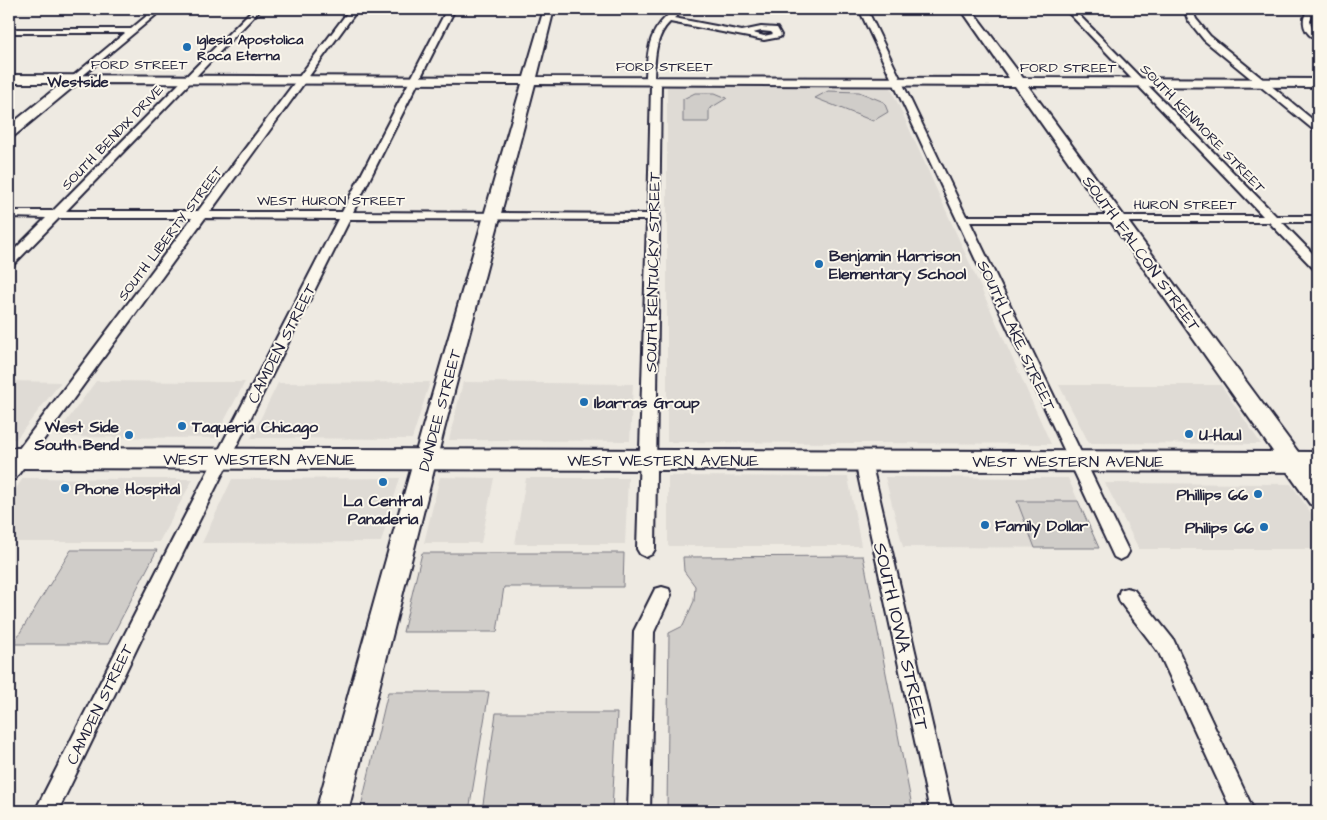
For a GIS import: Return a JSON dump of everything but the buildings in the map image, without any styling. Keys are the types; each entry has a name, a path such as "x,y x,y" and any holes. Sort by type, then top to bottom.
{"main road":[{"name":"WEST WESTERN AVENUE","path":"13,463 222,459 1318,462"}],"street":[{"path":"9,133 159,9"},
{"name":"SOUTH BENDIX DRIVE","path":"9,262 257,9"},
{"name":"SOUTH LIBERTY STREET","path":"13,463 354,9"},
{"name":"CAMDEN STREET","path":"46,811 222,459 451,9"},
{"name":"DUNDEE STREET","path":"332,811 491,216 549,9"},
{"name":"SOUTH KENTUCKY STREET","path":"646,549 656,85 650,77 652,45 657,31 681,9"},
{"name":"SOUTH LAKE STREET","path":"863,9 1120,552"},
{"name":"SOUTH FALCON STREET","path":"966,9 1318,497"},
{"name":"SOUTH KENMORE STREET","path":"1068,9 1318,266"},
{"path":"1188,9 1192,20 1208,38 1318,129"},
{"path":"1313,10 1306,18 1306,23 1318,38"},
{"path":"668,19 744,33"},
{"path":"9,31 132,31"},
{"name":"FORD STREET","path":"9,79 1318,83"},
{"name":"WEST HURON STREET","path":"9,214 654,216"},
{"name":"HURON STREET","path":"962,218 1318,219"},
{"name":"SOUTH IOWA STREET","path":"862,461 941,811"},
{"path":"639,811 644,631 662,594"},
{"path":"1128,596 1166,646 1243,811"}],"shaded area":[{"name":"Benjamin Harrison Elementary School","path":"667,86 890,86 1051,444 667,442"},
{"path":"828,91 859,92 884,102 888,112 873,121 815,98"},
{"path":"695,93 715,93 727,98 709,109 709,122 683,122 683,99"},
{"path":"9,381 61,382 16,439 9,439"},
{"path":"96,381 245,382 215,438 55,437"},
{"path":"430,382 412,439 251,438 278,383"},
{"path":"463,382 633,384 630,441 449,440"},
{"path":"1059,385 1221,385 1261,444 1089,443"},
{"path":"668,476 848,477 861,546 668,546"},
{"path":"440,477 494,478 481,543 424,543"},
{"path":"885,477 1068,478 1099,548 903,547"},
{"path":"23,478 193,479 159,542 9,542 9,499"},
{"path":"400,478 381,542 202,543 232,479"},
{"path":"526,478 628,478 625,544 515,544"},
{"path":"1105,483 1291,484 1318,523 1318,549 1139,549"},
{"path":"1017,501 1078,501 1099,548 1035,548"},
{"path":"71,550 157,550 108,644 13,644"},
{"path":"422,553 624,553 623,587 504,587 497,632 403,632"},
{"path":"863,556 913,811 667,811 669,633 683,626 694,601 695,586 684,571 683,557"},
{"path":"388,692 489,692 469,811 360,811"},
{"path":"496,713 617,713 612,811 482,811"}],"place":[{"name":"Iglesia Apostolica Roca Eterna","path":"187,47"},
{"name":"Benjamin Harrison Elementary School","path":"819,264"},
{"name":"Ibarras Group","path":"584,402"},
{"name":"Taqueria Chicago","path":"182,426"},
{"name":"U-Haul","path":"1189,434"},
{"name":"West Side South Bend","path":"129,435"},
{"name":"La Central Panaderia","path":"383,482"},
{"name":"Phone Hospital","path":"65,488"},
{"name":"Phillips 66","path":"1258,494"},
{"name":"Family Dollar","path":"985,525"},
{"name":"Philips 66","path":"1264,527"}],"district":[{"name":"Westside","path":"78,82"}]}
